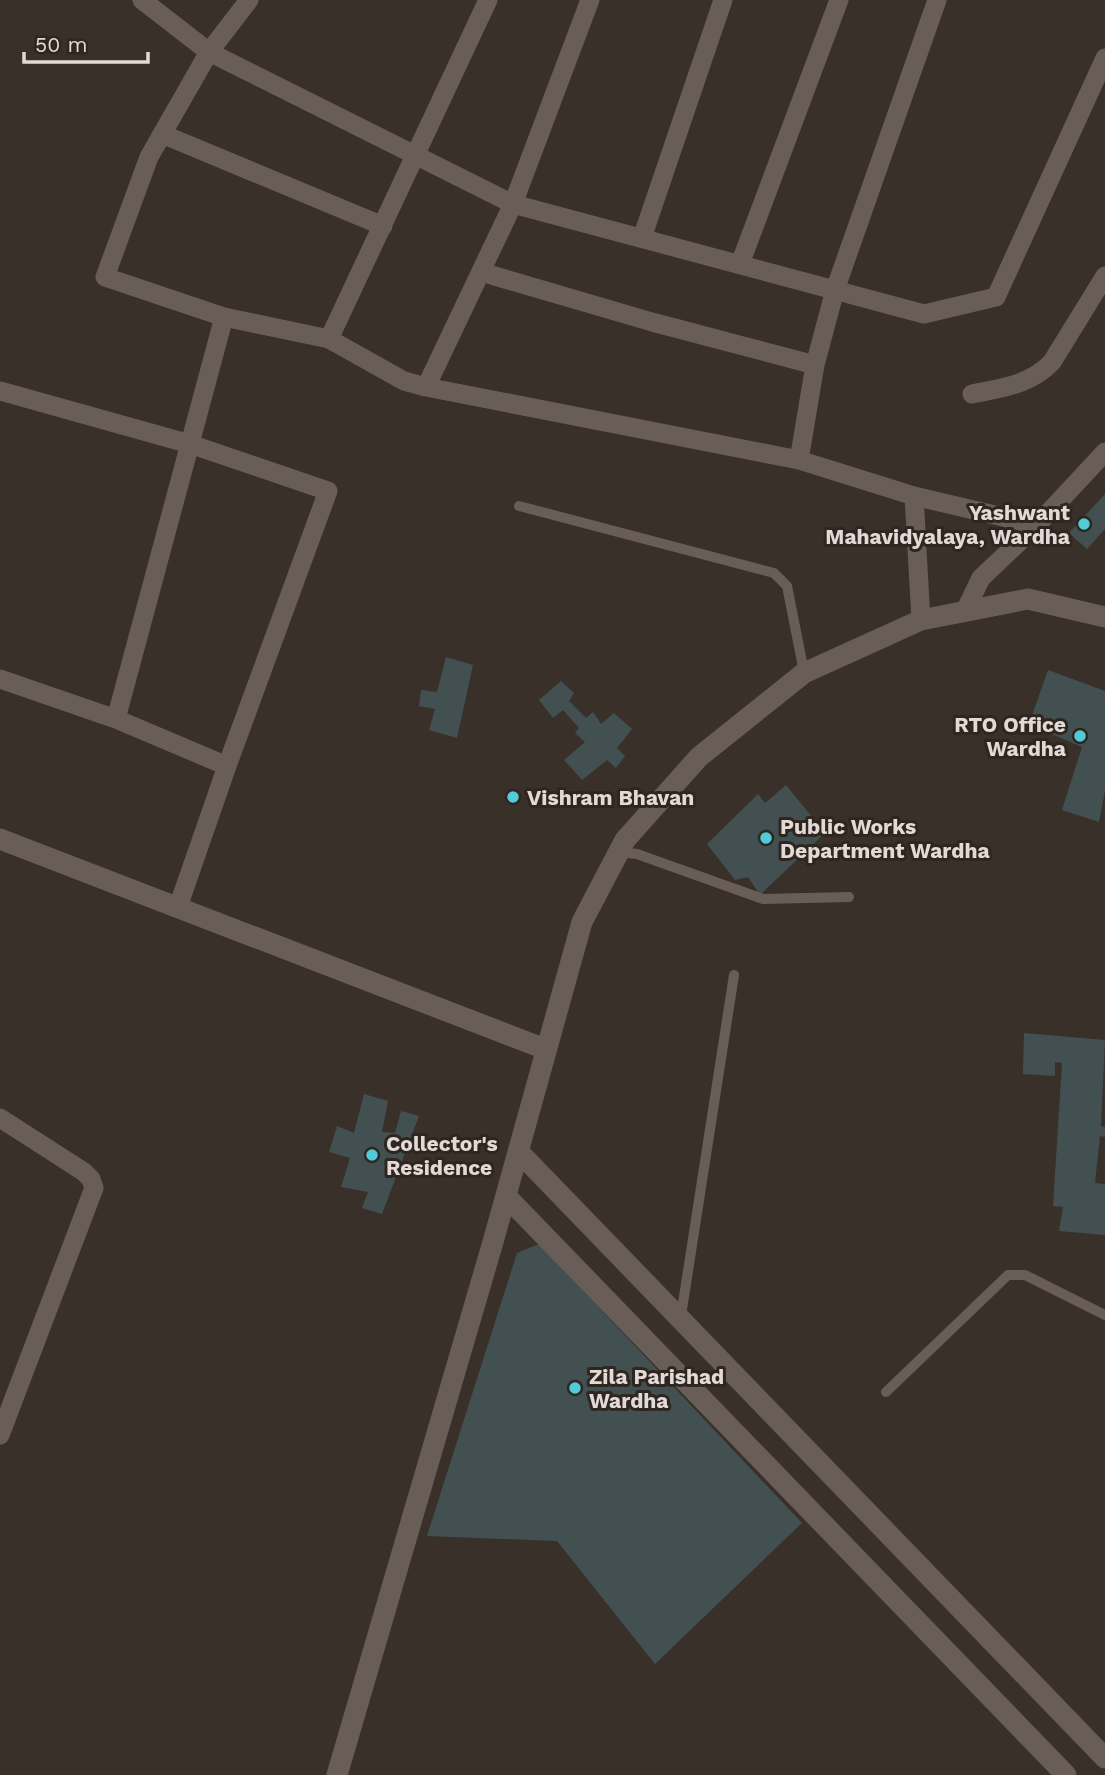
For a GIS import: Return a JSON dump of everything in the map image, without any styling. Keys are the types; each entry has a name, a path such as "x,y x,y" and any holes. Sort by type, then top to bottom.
{"main road":[{"path":"337,1775 506,1196 582,922 625,840 699,757 804,673 921,620 1028,599 1105,617"},
{"path":"0,839 545,1049"},
{"path":"518,1151 1105,1758"},
{"path":"506,1196 1066,1775"}],"street":[{"path":"142,0 209,52 513,204 924,314 996,297 1105,58"},
{"path":"248,0 209,52 149,157 105,277 224,317 329,339 404,381 426,387 799,460 914,496 1037,525"},
{"path":"329,339 488,0"},
{"path":"426,387 513,204 590,0"},
{"path":"642,238 723,0"},
{"path":"740,264 839,0"},
{"path":"799,460 815,365 835,290 937,0"},
{"path":"162,134 383,226"},
{"path":"481,272 652,323 815,365"},
{"path":"972,394 1025,382 1042,373 1052,362 1105,276"},
{"path":"116,719 224,317"},
{"path":"0,391 190,444 328,491 178,907"},
{"path":"965,611 981,578 1037,525 1105,452"},
{"path":"914,496 921,620"},
{"path":"0,679 116,719 227,766"},
{"path":"0,1118 84,1172 91,1179 94,1188 8,1390 0,1436"}],"lane":[{"path":"519,506 774,573 787,586 804,673"},
{"path":"618,852 637,854 763,899 849,897"},
{"path":"680,1319 734,975"},
{"path":"886,1392 1008,1275 1025,1275 1105,1315"}],"building":[{"path":"1105,494 1105,529 1087,549 1069,533"},
{"path":"446,657 473,665 457,738 429,730 435,709 419,706 421,690 437,692"},
{"name":"RTO Office Wardha","path":"1048,670 1105,691 1105,791 1099,822 1062,810 1082,747 1029,724"},
{"path":"561,681 574,693 569,701 586,718 593,712 601,724 614,713 632,729 617,748 625,756 616,768 607,760 582,780 564,760 585,742 575,733 579,728 563,710 553,718 539,700"},
{"name":"Public Works Department Wardha","path":"786,785 825,833 760,895 748,877 735,880 707,844 758,794 765,803"},
{"path":"1024,1033 1105,1040 1101,1126 1105,1127 1105,1137 1100,1136 1095,1183 1105,1184 1105,1235 1059,1231 1063,1207 1053,1206 1062,1063 1055,1062 1055,1076 1023,1074"},
{"name":"Collector's Residence","path":"364,1094 388,1101 382,1132 395,1133 401,1111 419,1116 382,1214 362,1208 368,1192 341,1187 350,1158 329,1152 337,1126 354,1133"},
{"name":"Zila Parishad Wardha","path":"539,1244 802,1523 655,1664 557,1541 427,1536 517,1253"}],"place":[{"name":"Yashwant Mahavidyalaya, Wardha","path":"1084,524"},
{"name":"RTO Office Wardha","path":"1080,736"},
{"name":"Vishram Bhavan","path":"513,797"},
{"name":"Public Works Department Wardha","path":"766,838"},
{"name":"Collector's Residence","path":"372,1155"},
{"name":"Zila Parishad Wardha","path":"575,1388"}]}
